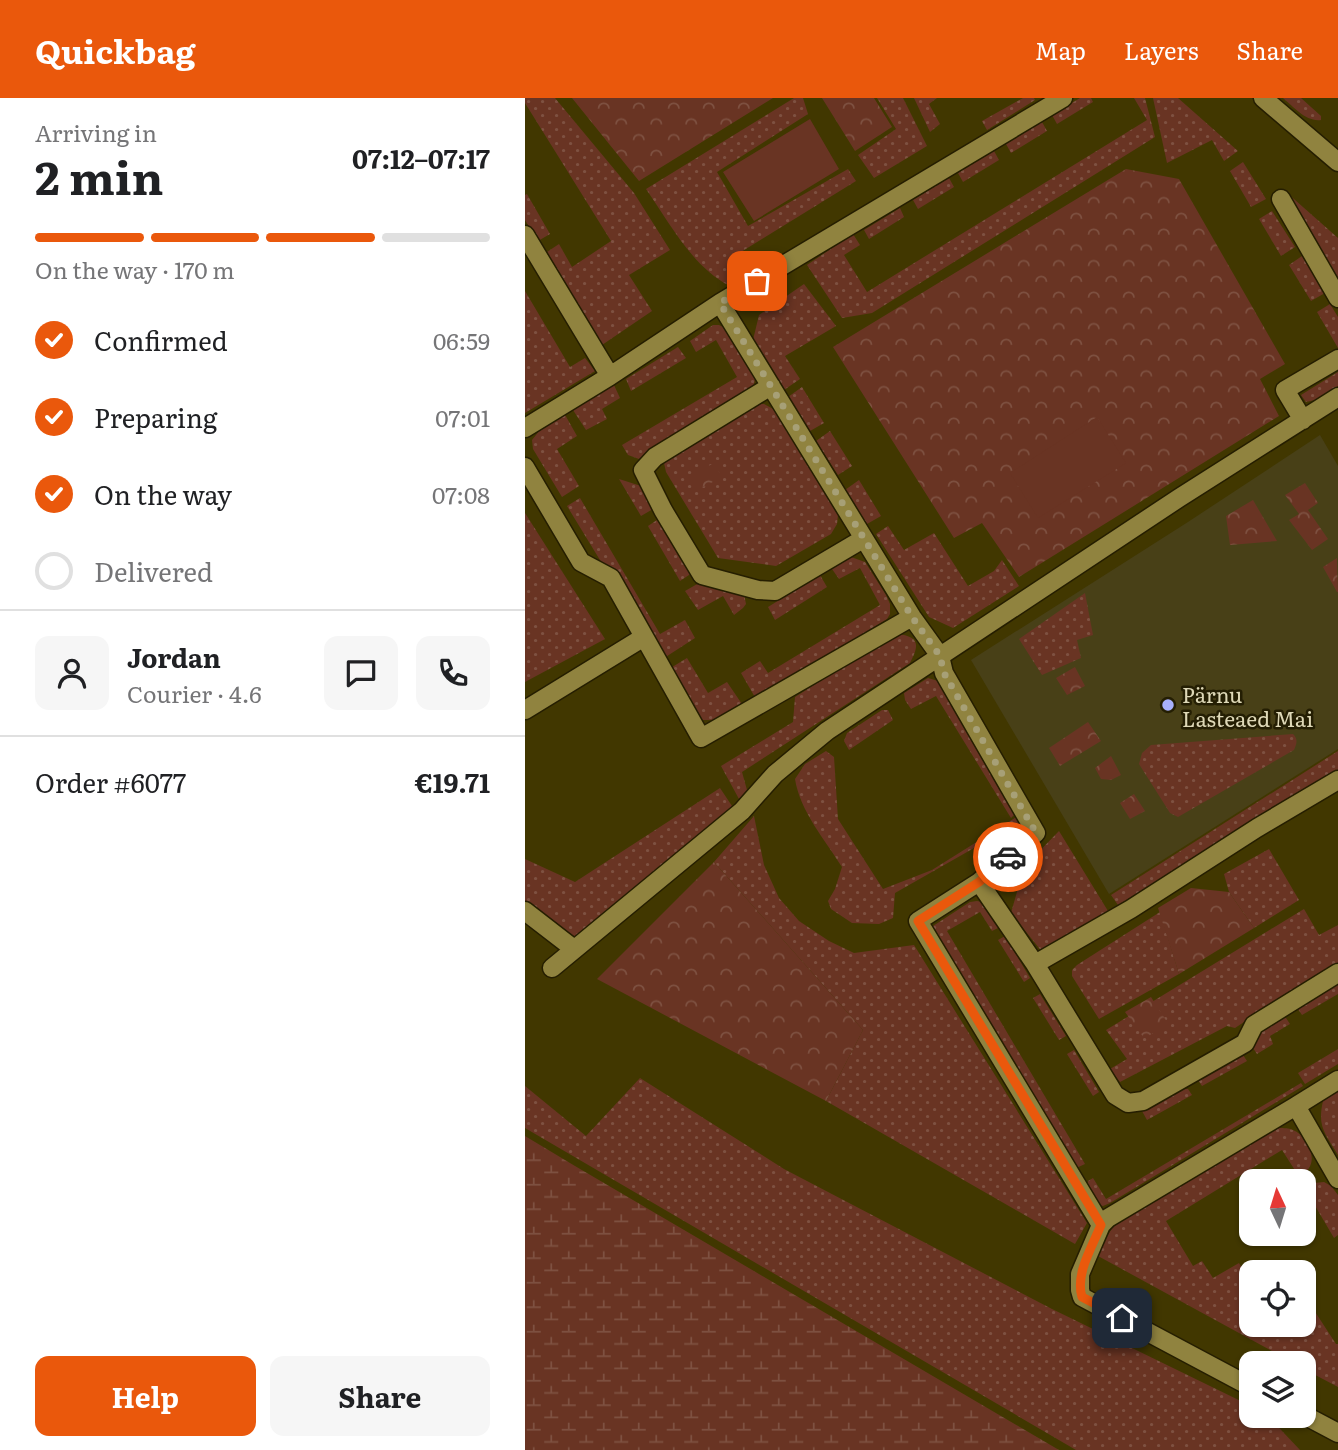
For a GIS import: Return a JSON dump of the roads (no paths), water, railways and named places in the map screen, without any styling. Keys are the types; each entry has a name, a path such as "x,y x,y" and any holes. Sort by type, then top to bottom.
{"street":[{"path":"1263,98 1338,162"},
{"path":"525,428 720,303 1053,101"},
{"path":"1281,200 1338,298"},
{"path":"525,235 610,376"},
{"path":"720,303 912,617 940,656 944,673 1036,833 979,882 918,921 1101,1225"},
{"path":"1303,420 1285,390 1338,359"},
{"path":"771,386 655,457 643,470 663,510 702,575 758,590 775,591 863,538"},
{"path":"552,968 742,811 775,774 827,731 1179,498 1338,397"},
{"path":"525,467 581,562 611,578 701,738 912,617"},
{"path":"525,710 644,637"},
{"path":"1035,964 1131,909 1257,828 1338,780"},
{"path":"979,882 1035,964 1115,1095 1128,1103 1143,1101 1245,1043 1254,1025 1338,973"},
{"path":"525,911 574,949"},
{"path":"1239,1381 1082,1297 1080,1275 1101,1225 1108,1218 1338,1080"},
{"path":"1296,1106 1338,1180"},
{"path":"1316,1421 1338,1433"}],"place":[{"name":"Pärnu Lasteaed Mai","path":"1168,705"}]}
